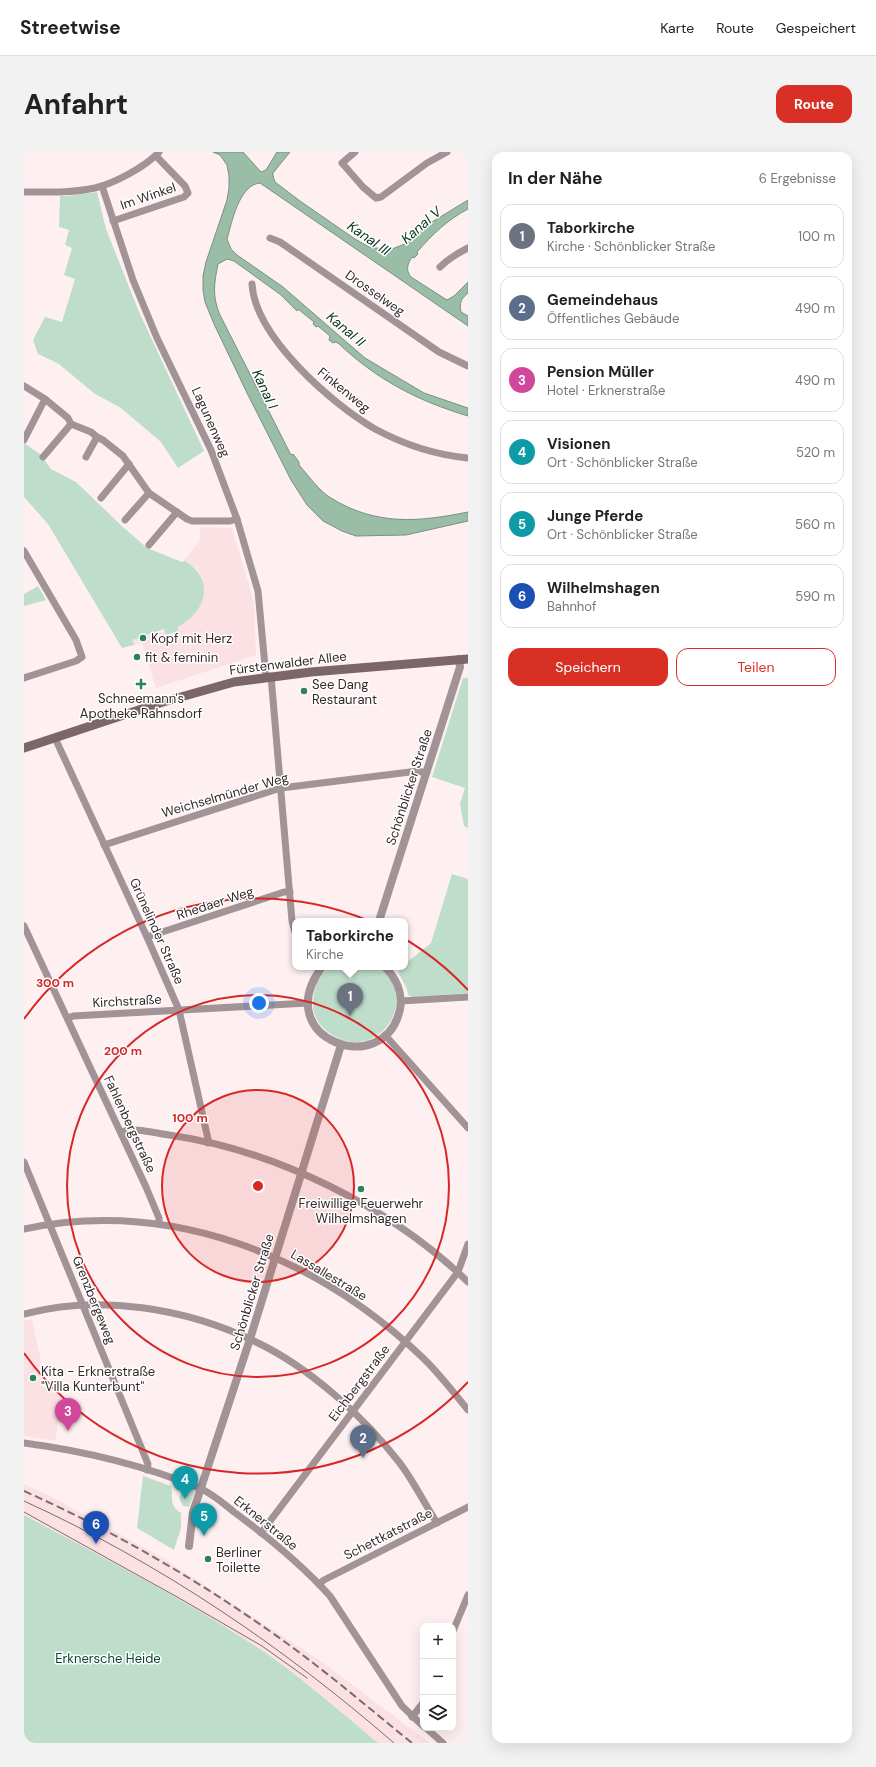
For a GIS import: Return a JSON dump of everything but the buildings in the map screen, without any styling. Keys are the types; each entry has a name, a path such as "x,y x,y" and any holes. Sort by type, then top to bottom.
{"main road":[{"name":"Fürstenwalder Allee","path":"24,748 195,692 234,682 269,677 464,659"}],"street":[{"path":"355,152 342,163 372,196 381,197 423,166 447,152"},
{"path":"24,192 72,191 102,186 130,173 157,154"},
{"name":"Im Winkel","path":"112,221 184,197 188,193 185,186 157,154"},
{"name":"Lagunenweg","path":"102,186 132,280 144,309 211,450 237,519 258,591 281,788 292,921"},
{"name":"Drosselweg","path":"270,238 280,242 440,352 468,366"},
{"path":"440,267 448,259 452,259 468,248"},
{"name":"Finkenweg","path":"252,284 253,295 258,311 285,351 300,368 359,419 388,435 430,450 468,458"},
{"path":"24,386 45,399 68,418 72,424 91,432 124,456 149,493 177,512 192,521 230,521 237,519"},
{"path":"24,440 45,399"},
{"path":"43,457 72,424"},
{"path":"86,457 97,437"},
{"path":"101,498 129,464"},
{"path":"125,520 149,493"},
{"path":"148,545 177,512"},
{"path":"24,551 76,640 82,657 76,661 24,678"},
{"name":"Schönblicker Straße","path":"380,918 460,667 464,659"},
{"name":"Grünelinder Straße","path":"56,738 179,1010 208,1143"},
{"name":"Weichselmünder Weg","path":"104,844 281,788 418,771 426,773"},
{"name":"Rhedaer Weg","path":"147,937 284,892 290,892"},
{"name":"Fahlenbergstraße","path":"24,926 68,1018 159,1218 159,1224"},
{"path":"320,970 312,984 308,1003 311,1017 316,1026 330,1041 351,1047 368,1045 385,1035 396,1020 401,1001 399,988 394,977 388,970"},
{"path":"401,1001 468,997"},
{"name":"Kirchstraße","path":"68,1018 73,1016 308,1003"},
{"path":"385,1035 468,1128"},
{"name":"Schönblicker Straße","path":"189,1546 193,1512 250,1339 341,1045"},
{"path":"120,1132 138,1131 208,1143 251,1155 301,1173 343,1193 386,1219 424,1245 458,1272 468,1282"},
{"name":"Grenzbergeweg","path":"24,1162 148,1464 147,1470"},
{"name":"Lassallestraße","path":"24,1229 50,1225 103,1221 159,1224 231,1240 275,1257 334,1289 372,1315 406,1342 435,1370 468,1410"},
{"name":"Eichbergstraße","path":"261,1533 458,1272 468,1244"},
{"path":"24,1314 83,1306 124,1306 168,1312 210,1324 250,1339 280,1355 353,1411 399,1462 437,1523"},
{"name":"Erknerstraße","path":"24,1443 87,1453 147,1470 201,1489 261,1533 319,1584 337,1604 402,1706 420,1723"},
{"name":"Schettkatstraße","path":"319,1584 324,1580 468,1507"},
{"path":"456,1624 468,1595"},
{"path":"412,1716 420,1707"},
{"path":"429,1731 443,1743"}],"shaded area":[{"path":"213,152 243,152 261,172 266,170 277,152 290,152 273,173 275,182 300,201 369,247 392,249 407,243 427,225 468,200 468,209 453,218 434,234 417,252 418,254 414,258 412,257 408,264 408,272 411,277 447,300 454,296 468,282 468,293 462,299 460,306 461,312 468,316 468,326 260,183 253,185 242,197 234,214 227,239 231,249 237,255 283,287 365,358 424,393 468,408 468,416 415,396 383,378 368,368 338,343 333,343 329,340 330,336 318,326 316,327 313,324 314,322 298,309 297,311 281,295 234,261 227,259 218,264 214,290 217,308 220,315 291,455 293,454 299,462 299,465 323,492 348,507 381,517 415,519 432,518 468,512 468,521 406,535 356,536 342,531 323,521 307,505 291,480 247,393 205,302 203,276 206,262 227,200 229,188 227,165 220,155"},
{"path":"200,527 232,528 254,602 256,655 156,688 142,643 134,645 133,640 178,627 193,616 202,577 195,568 184,560 200,541"},
{"name":"Kita - Erknerstraße \"Villa Kunterbunt\"","path":"32,1319 42,1366 38,1367 45,1387 49,1385 63,1396 55,1441 24,1436 24,1321"},
{"path":"24,1484 52,1497 163,1558 321,1661 430,1743 378,1743 313,1688 252,1644 185,1603 24,1515"}],"green space":[{"path":"97,192 106,229 139,312 204,451 178,468 161,442 121,408 95,394 59,364 38,354 33,340 45,317 62,322 75,279 64,275 72,248 65,245 69,230 59,227 60,196"},
{"path":"24,443 41,455 51,469 76,482 147,548 182,562 185,561 195,569 201,577 204,586 204,596 201,605 188,621 178,627 178,631 166,635 164,629 133,640 134,645 122,648 48,524 24,497"},
{"path":"38,586 46,600 24,606 24,594"},
{"path":"463,678 468,678 468,828 464,826 460,804 465,788 432,777"},
{"path":"452,874 468,879 468,993 413,997 408,995 407,989 398,972 399,970 408,970 408,962 431,943"},
{"path":"326,970 382,970 391,981 396,996 395,1011 388,1024 378,1035 364,1041 348,1041 331,1034 324,1028 318,1021 313,1009 314,993 322,974"},
{"path":"143,1476 171,1486 174,1507 181,1513 181,1528 174,1550 137,1528"},
{"path":"185,1488 195,1491 189,1507 183,1506 179,1498 182,1490"},
{"name":"Erknersche Heide","path":"24,1515 168,1593 252,1644 301,1679 378,1743 24,1743"}],"tram line":[{"path":"24,1501 123,1551 218,1609 264,1640 308,1673 352,1707 394,1743"},
{"path":"24,1512 262,1646 307,1678"}],"railway":[{"path":"24,1491 120,1538 212,1592 307,1658 412,1743"}],"place":[{"name":"Kopf mit Herz","path":"143,638"},
{"name":"fit & feminin","path":"137,657"},
{"name":"Schneemann's Apotheke Rahnsdorf","path":"141,684"},
{"name":"See Dang Restaurant","path":"304,691"},
{"name":"Taborkirche","path":"350,1016"},
{"name":"Freiwillige Feuerwehr Wilhelmshagen","path":"361,1189"},
{"name":"Kita - Erknerstraße \"Villa Kunterbunt\"","path":"33,1378"},
{"name":"Pension Müller","path":"68,1431"},
{"name":"Gemeindehaus","path":"363,1458"},
{"name":"Visionen","path":"185,1499"},
{"name":"Junge Pferde","path":"204,1536"},
{"name":"Wilhelmshagen","path":"96,1544"},
{"name":"Berliner Toilette","path":"208,1559"}],"water label":[{"name":"Kanal V","path":"421,225"},
{"name":"Kanal III","path":"369,238"},
{"name":"Kanal II","path":"346,329"},
{"name":"Kanal I","path":"265,389"}]}
